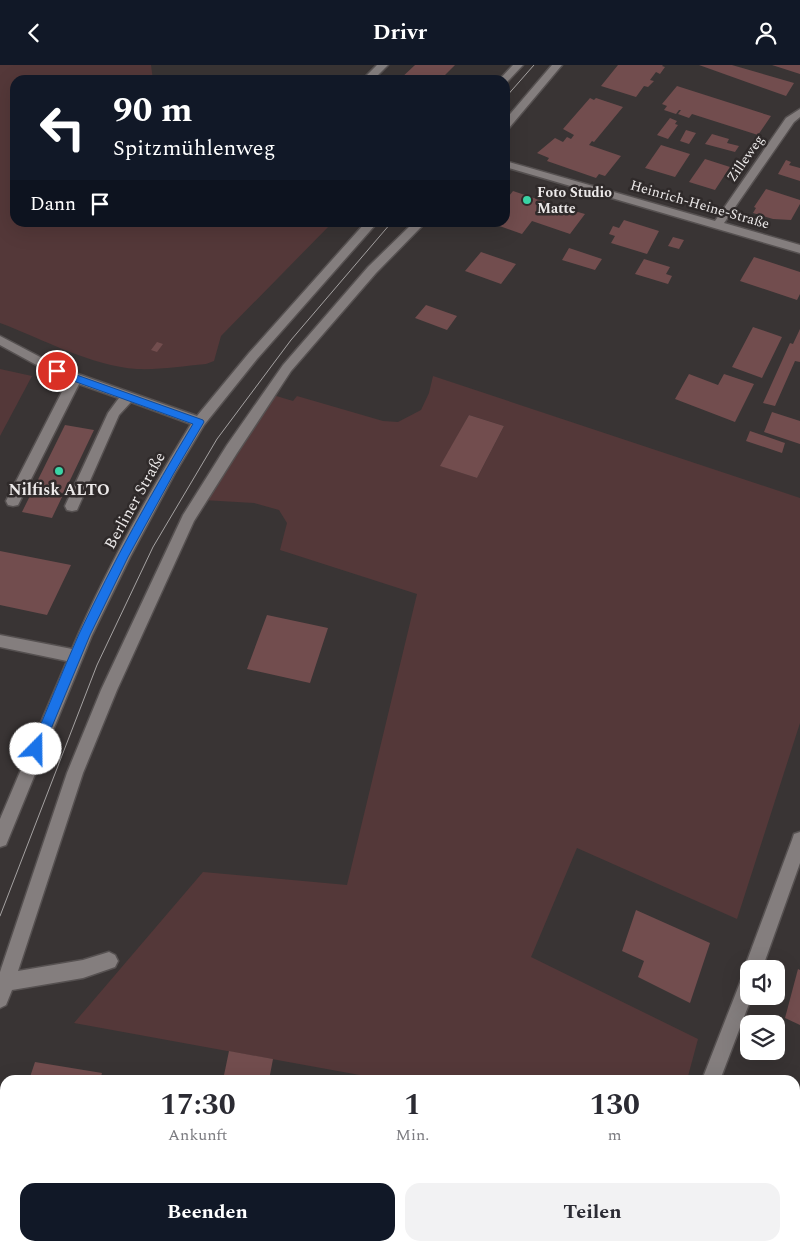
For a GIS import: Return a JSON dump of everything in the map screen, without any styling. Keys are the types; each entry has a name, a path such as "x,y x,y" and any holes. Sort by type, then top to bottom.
{"street":[{"path":"372,75 383,65"},
{"path":"509,75 518,65"},
{"path":"510,120 557,65"},
{"name":"Zilleweg","path":"718,224 790,120 800,112"},
{"name":"Heinrich-Heine-Straße","path":"510,165 800,249"},
{"name":"Berliner Straße","path":"0,839 75,656 124,555 170,470 200,422 253,356 367,227"},
{"path":"0,999 3,982 75,773 109,690 188,519 232,449 287,368 372,270 415,227"},
{"path":"0,340 57,371 200,422"},
{"path":"12,501 75,378"},
{"path":"72,506 114,413 128,397"},
{"path":"0,641 75,656"},
{"path":"756,960 800,840"},
{"path":"3,982 83,969 109,961"},
{"path":"714,1075 740,1005"}],"shaded area":[{"path":"0,65 151,65 152,75 10,75 10,227 328,227 221,336 214,361 206,364 154,369 120,367 67,351 0,323"},
{"path":"0,369 32,376 0,436"},
{"path":"433,376 800,498 800,723 737,919 577,848 531,957 698,1039 688,1075 360,1075 74,1023 203,872 347,885 417,594 280,550 287,523 279,510 254,503 203,500 273,395 293,401 297,396 383,421 398,422 421,410 429,393","holes":["469,415 504,426 477,478 441,466"]}],"building":[{"path":"415,65 455,65 445,75 404,75"},
{"path":"618,65 663,65 665,67 660,74 656,72 650,80 654,81 648,87 644,86 636,97 601,86"},
{"path":"699,65 732,65 794,83 786,96"},
{"path":"772,65 800,65 800,74"},
{"path":"677,86 771,116 758,135 692,114 689,118 678,114 681,110 676,114 664,110 667,106 662,104"},
{"path":"590,98 594,100 596,98 623,107 594,142 592,141 589,145 621,156 605,176 599,174 596,178 547,161 549,158 537,153 555,138 563,142 567,137 571,139 574,135 563,129"},
{"path":"670,118 677,121 675,124 678,125 668,139 657,135"},
{"path":"686,130 696,133 689,144 680,141"},
{"path":"712,134 729,139 727,143 739,146 735,152 705,144"},
{"path":"661,145 690,154 675,177 645,168"},
{"path":"705,159 730,167 715,190 689,182"},
{"path":"786,160 791,162 789,165 800,168 800,181 778,174"},
{"path":"766,189 800,200 800,204 791,220 773,219 753,213 756,208 754,207"},
{"path":"513,191 585,214 570,234 532,221 522,234 502,227 510,227 510,195"},
{"path":"624,220 659,231 647,254 611,243 615,236 609,234 613,226 619,228"},
{"path":"673,237 684,240 679,249 668,246"},
{"path":"569,248 602,259 595,270 562,260"},
{"path":"481,252 516,264 501,284 465,271"},
{"path":"754,257 800,272 800,294 797,300 740,281"},
{"path":"644,259 670,267 666,274 672,276 668,284 635,274"},
{"path":"426,305 457,316 447,330 415,318"},
{"path":"753,327 782,337 762,378 732,367"},
{"path":"800,329 800,362 795,361 775,406 763,403 790,343 793,344"},
{"path":"157,342 163,344 157,352 151,350"},
{"path":"689,374 718,385 724,374 754,384 735,422 675,399"},
{"path":"772,412 800,421 800,444 764,432"},
{"path":"469,415 504,426 477,478 440,466"},
{"name":"Nilfisk ALTO","path":"65,425 94,430 52,518 22,512"},
{"path":"750,431 785,443 782,453 746,441"},
{"path":"0,551 71,565 47,615 0,605"},
{"path":"267,615 328,628 310,683 247,669"},
{"path":"636,910 710,943 690,1003 638,977 644,961 622,951"},
{"path":"798,969 800,970 800,1025 785,1018"},
{"path":"229,1051 273,1059 270,1075 224,1075"},
{"path":"35,1062 102,1073 101,1075 31,1075"}],"tram line":[{"path":"510,92 534,65"},
{"path":"0,916 97,665 153,547 217,439 291,340 388,227"}],"place":[{"name":"Foto Studio Matte","path":"527,200"},
{"name":"Nilfisk ALTO","path":"59,471"}],"route":[{"path":"36,749 84,635 124,555 170,470 200,422 57,371"}]}
